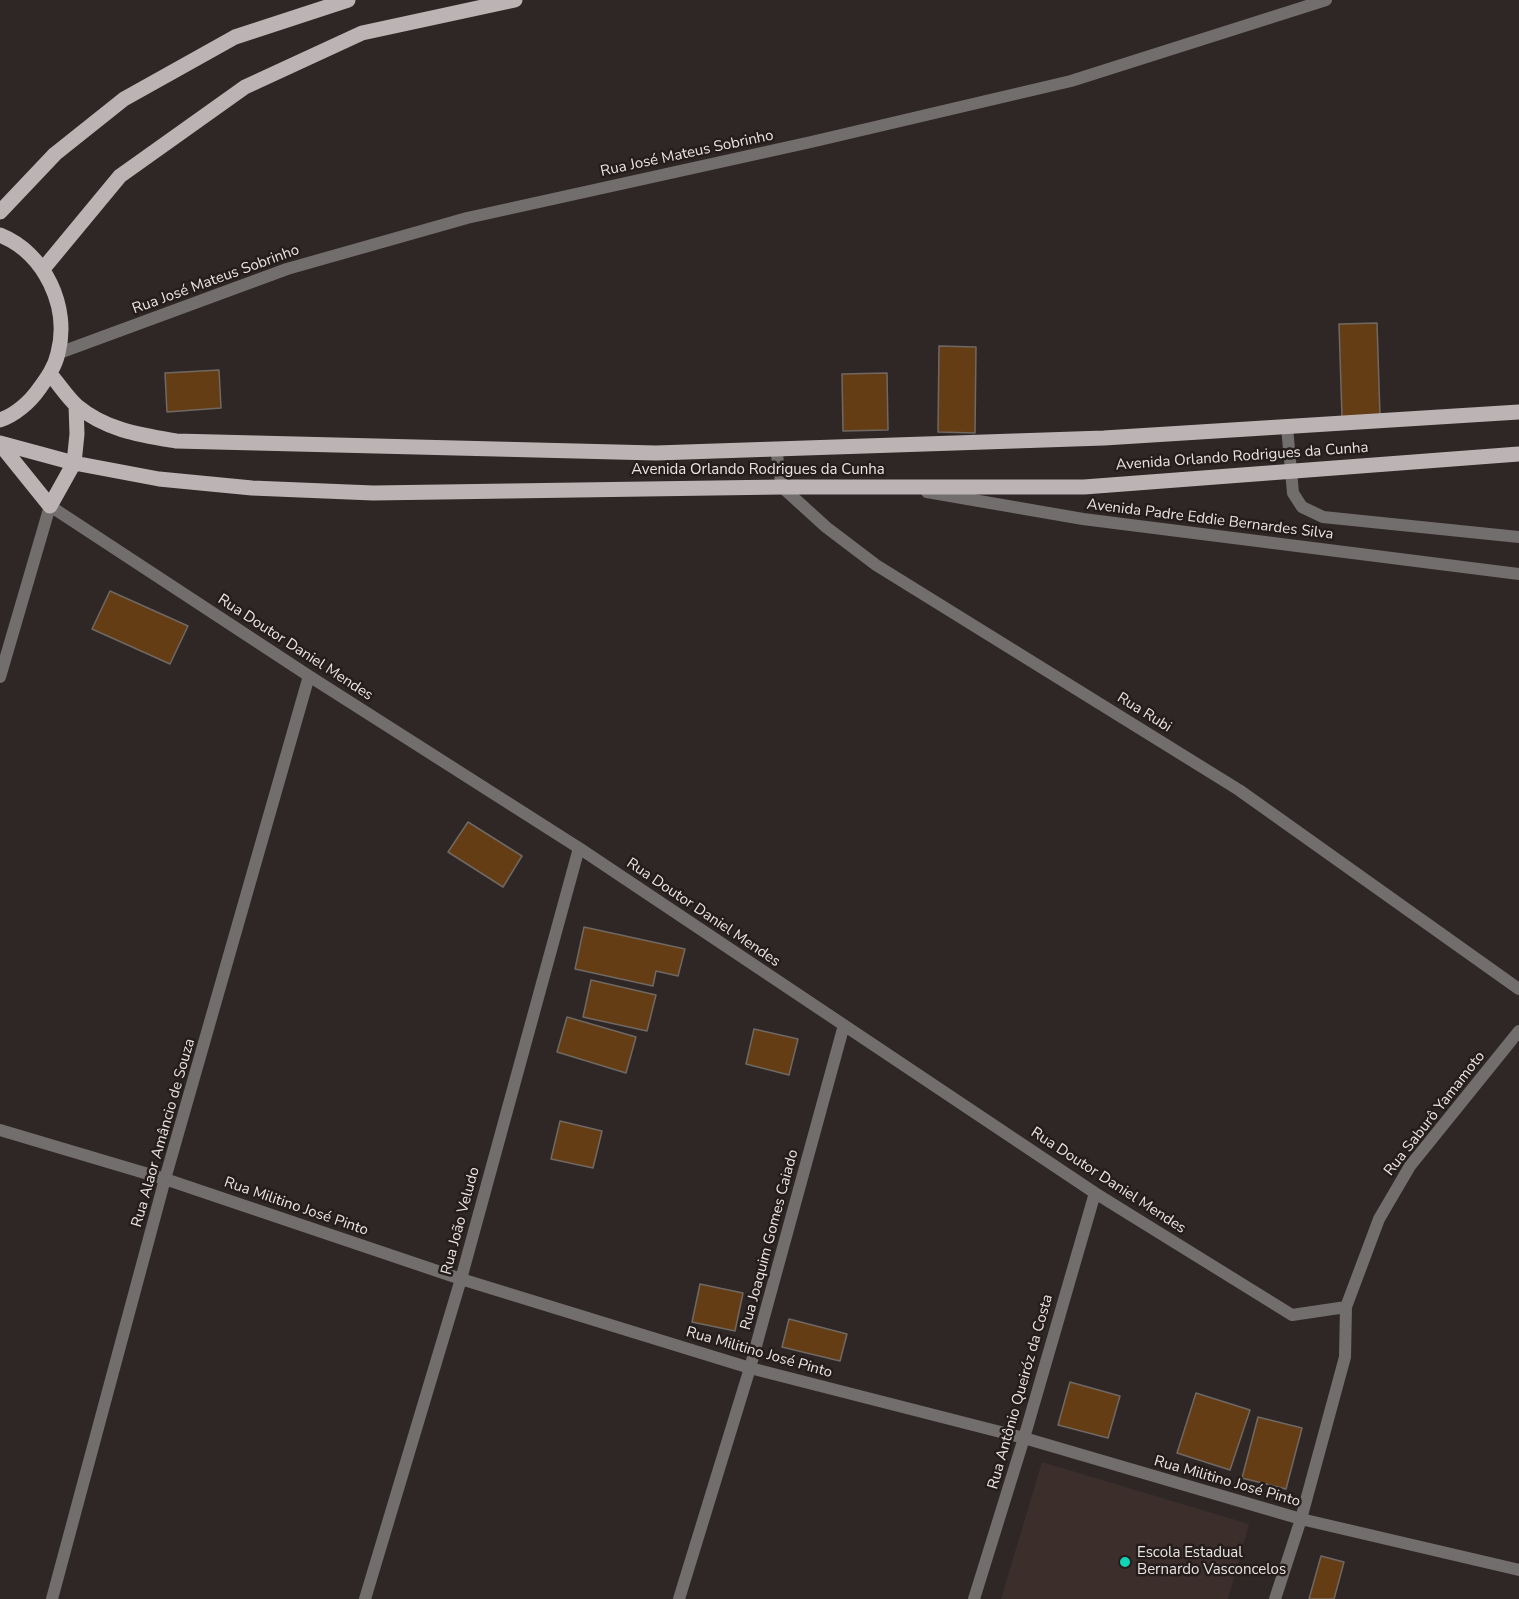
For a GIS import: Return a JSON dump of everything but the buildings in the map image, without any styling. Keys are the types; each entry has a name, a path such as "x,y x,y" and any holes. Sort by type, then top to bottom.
{"main road":[{"path":"0,212 55,154 124,99 235,37 348,0"},
{"path":"43,269 120,176 245,87 362,33 515,0"},
{"path":"0,235 26,251 43,269 56,295 62,324 58,353 50,374 31,400 0,420"},
{"name":"Avenida Orlando Rodrigues da Cunha","path":"50,374 76,405 104,424 136,435 176,441 656,453 1104,438 1519,412"},
{"path":"0,444 50,506 74,463 76,405"},
{"name":"Avenida Orlando Rodrigues da Cunha","path":"0,444 74,463 159,479 252,488 373,493 782,487 1084,487 1519,454"}],"street":[{"name":"Rua José Mateus Sobrinho","path":"58,353 286,269 467,218 811,142 1071,81 1326,0"},
{"name":"Avenida Padre Eddie Bernardes Silva","path":"1287,427 1293,493 1302,507 1323,517 1519,537"},
{"path":"776,449 782,487"},
{"name":"Rua Rubi","path":"782,487 826,527 876,564 1239,789 1519,989"},
{"name":"Avenida Padre Eddie Bernardes Silva","path":"899,487 1083,519 1519,573"},
{"path":"0,677 50,506"},
{"name":"Rua Doutor Daniel Mendes","path":"50,506 309,676 579,848 1095,1193 1292,1315 1347,1307"},
{"name":"Rua Alaor Amâncio de Souza","path":"52,1599 165,1179 309,676"},
{"name":"Rua João Veludo","path":"365,1599 461,1279 579,848"},
{"name":"Rua Joaquim Gomes Caiado","path":"679,1599 750,1368 844,1025"},
{"name":"Rua Saburô Yamamoto","path":"1275,1599 1301,1519 1345,1357 1347,1307 1379,1219 1410,1166 1519,1031"},
{"name":"Rua Militino José Pinto","path":"0,1130 165,1179 461,1279 750,1368 1024,1438 1301,1519 1519,1570"},
{"name":"Rua Antônio Queiróz da Costa","path":"974,1599 1024,1438 1095,1193"}],"shaded area":[{"name":"Escola Estadual Bernardo Vasconcelos","path":"1042,1462 1249,1524 1228,1599 1001,1599"}],"place":[{"name":"Escola Estadual Bernardo Vasconcelos","path":"1125,1562"}]}
